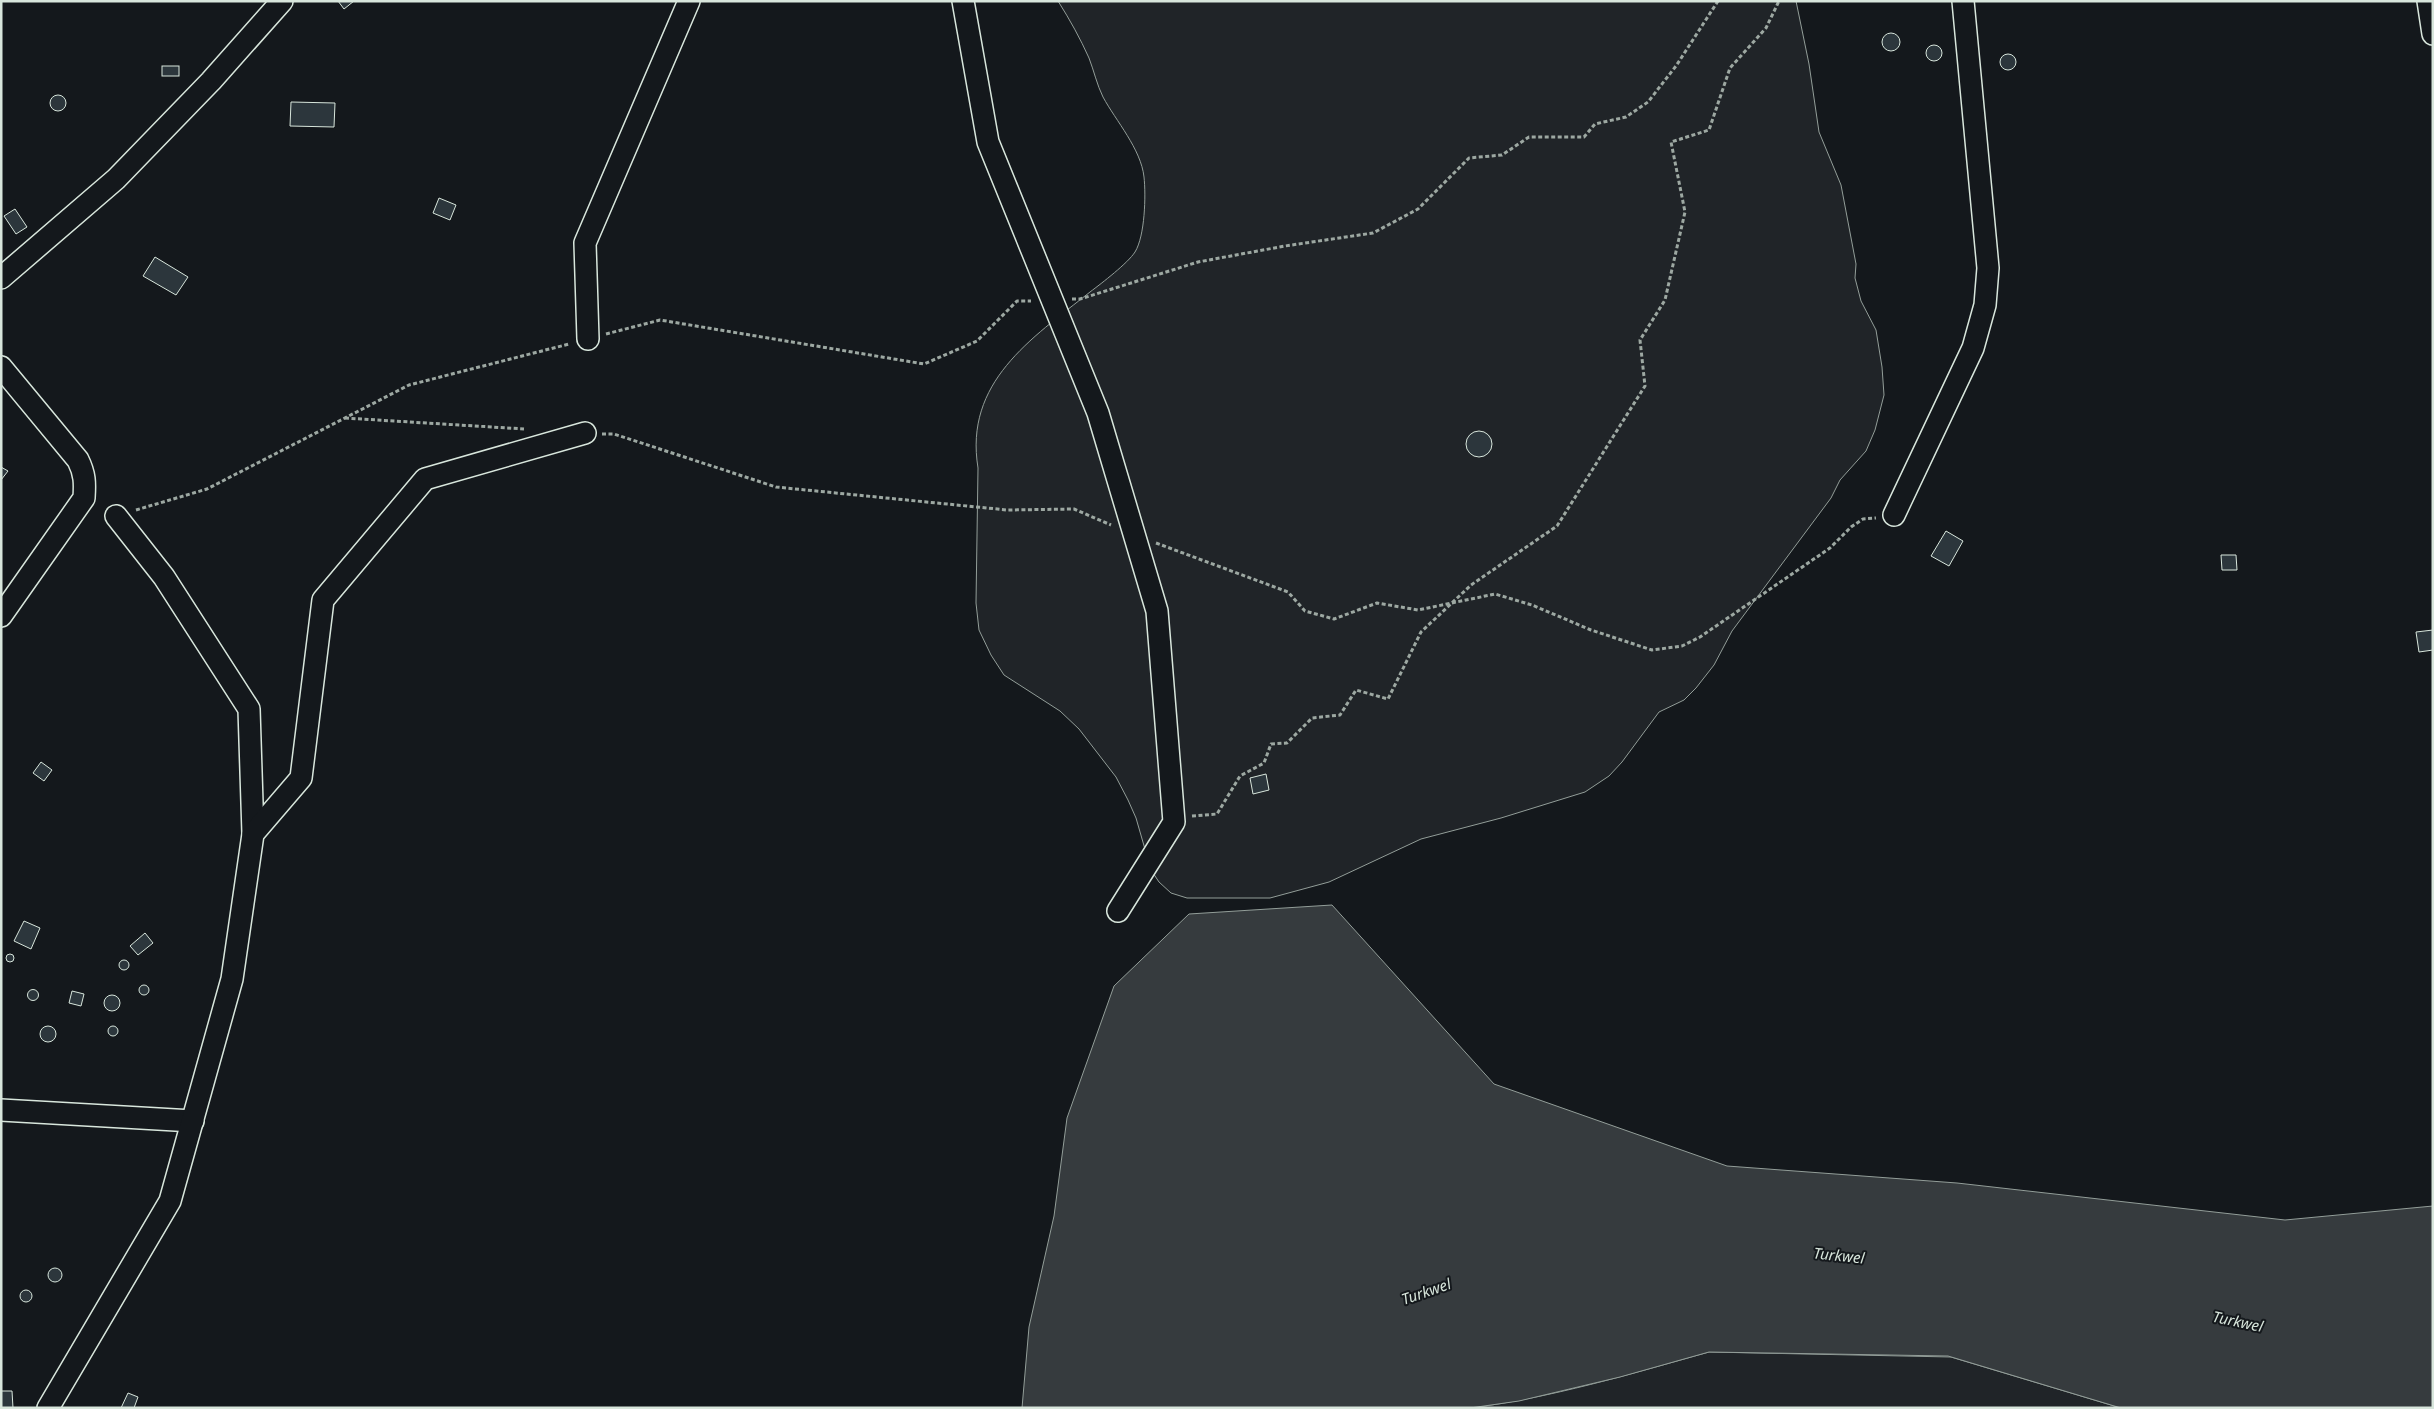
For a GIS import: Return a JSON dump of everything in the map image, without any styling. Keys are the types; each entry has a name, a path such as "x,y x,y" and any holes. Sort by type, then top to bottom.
{"street":[{"path":"1,278 116,179 211,81 282,1"},
{"path":"588,339 585,243 689,1"},
{"path":"963,1 988,142 1098,413 1157,611 1174,822 1118,911"},
{"path":"1894,515 1972,348 1985,305 1988,268 1963,1"},
{"path":"2428,1 2433,34"},
{"path":"1,367 78,460 84,474 85,486 84,498 1,616"},
{"path":"253,834 301,778 324,600 425,479 585,433"},
{"path":"48,1408 170,1201 232,979 253,834 249,708 164,577 116,516"},
{"path":"1,1110 193,1121"}],"path":[{"path":"116,516 206,489 409,385 660,320 924,364 977,341 1017,301 1080,299 1198,262 1285,246 1373,233 1418,209 1469,158 1502,155 1529,137 1584,137 1595,124 1626,116 1648,102 1676,66 1718,1"},
{"path":"1174,818 1217,814 1240,776 1264,763 1271,744 1287,743 1312,718 1340,715 1356,690 1388,699 1421,632 1471,584 1557,526 1645,386 1640,340 1665,300 1685,212 1671,142 1709,130 1730,68 1766,28 1779,1"}],"shaded area":[{"path":"1058,1 1796,1 1809,64 1819,132 1841,185 1856,264 1855,278 1861,301 1876,330 1884,395 1875,430 1866,451 1840,480 1831,498 1732,631 1714,665 1684,700 1659,712 1622,762 1609,776 1585,792 1501,818 1421,839 1329,882 1270,898 1187,898 1171,893 1159,882 1151,870 1136,818 1128,800 1116,777 1079,729 1060,711 1004,675 991,655 979,630 976,603 978,468 976,438 981,411 992,387 1007,365 1025,346 1132,257 1141,236 1144,215 1144,177 1138,156 1103,97 1086,51"},
{"path":"1709,1352 1951,1357 2121,1408 1470,1408 1560,1392"}],"water":[{"name":"Turkwel","path":"1332,905 1494,1084 1727,1166 1957,1183 2285,1220 2433,1206 2433,1408 2121,1408 1948,1356 1709,1352 1620,1377 1519,1401 1470,1408 1022,1408 1029,1327 1054,1216 1067,1118 1114,986 1189,914"}],"building":[{"path":"338,1 354,1 344,9"},
{"path":"1891,33 1897,36 1900,42 1897,48 1891,51 1885,48 1882,42 1885,36"},
{"path":"1934,45 1942,53 1934,61 1926,53"},
{"path":"2008,54 2014,56 2016,62 2014,68 2008,70 2002,68 2000,62 2002,56"},
{"path":"162,66 179,66 179,76 162,76"},
{"path":"58,95 64,97 66,103 64,109 58,111 52,109 50,103 52,97"},
{"path":"291,102 335,103 334,127 290,126"},
{"path":"439,198 456,205 450,220 433,213"},
{"path":"15,209 27,227 16,234 4,216"},
{"path":"155,257 188,277 176,295 143,276"},
{"path":"1479,431 1488,435 1492,444 1488,453 1479,457 1470,453 1466,444 1470,435"},
{"path":"1,467 8,471 1,480"},
{"path":"1946,531 1963,541 1949,566 1931,556"},
{"path":"2221,555 2236,555 2237,570 2222,570"},
{"path":"2433,630 2433,650 2419,652 2416,632"},
{"path":"41,762 52,770 44,781 33,773"},
{"path":"1266,774 1269,790 1253,794 1250,778"},
{"path":"24,921 40,928 31,949 14,941"},
{"path":"145,933 153,943 138,955 130,946"},
{"path":"10,954 14,958 10,962 6,958"},
{"path":"124,960 129,965 124,970 119,965"},
{"path":"144,985 149,990 144,995 139,990"},
{"path":"31,990 35,990 38,995 37,999 31,1000 28,997 28,993"},
{"path":"72,991 84,994 81,1006 69,1003"},
{"path":"112,995 120,1003 112,1011 104,1003"},
{"path":"45,1026 51,1026 56,1031 54,1040 45,1042 40,1037 40,1031"},
{"path":"113,1026 118,1031 113,1036 108,1031"},
{"path":"52,1268 58,1268 62,1275 58,1282 52,1282 48,1278 48,1272"},
{"path":"24,1290 28,1290 32,1296 28,1302 24,1302 20,1298 20,1294"},
{"path":"1,1391 12,1391 13,1408 1,1408"},
{"path":"128,1393 138,1397 134,1408 121,1408"}]}
